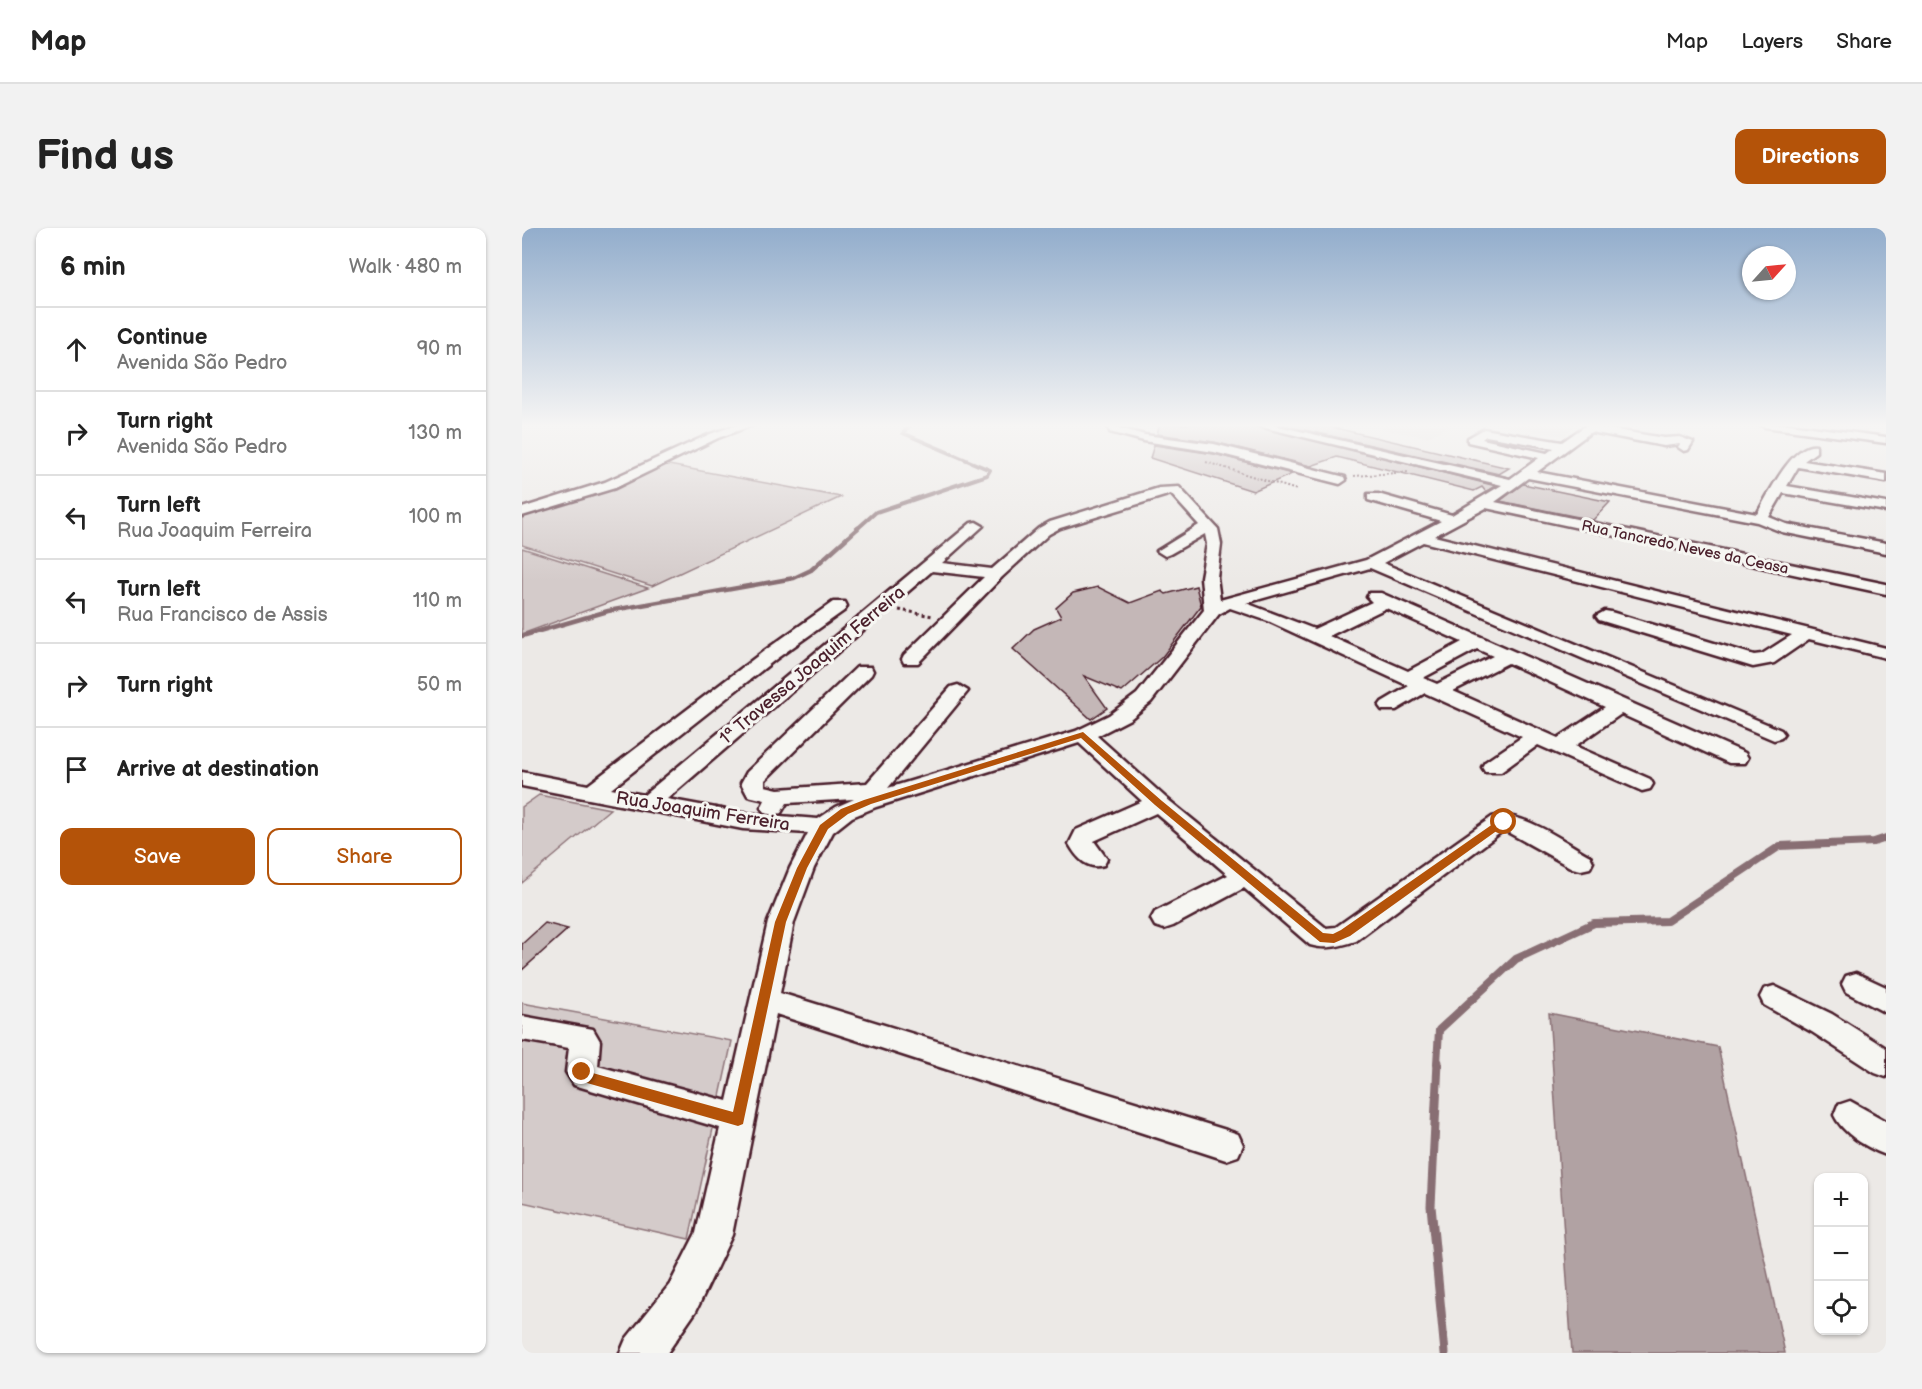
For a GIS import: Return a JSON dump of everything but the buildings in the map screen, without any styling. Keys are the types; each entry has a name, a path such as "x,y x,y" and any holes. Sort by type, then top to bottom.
{"street":[{"path":"522,512 610,485 628,476"},
{"path":"1326,476 1340,480"},
{"path":"1481,476 1514,484"},
{"path":"640,1353 668,1324 697,1273 714,1235 781,922 802,868 824,827 844,812 868,802 1083,735 1133,710 1229,603 1371,563 1427,538 1524,476"},
{"path":"1541,476 1761,519 1782,528 1886,548"},
{"path":"1761,519 1786,476"},
{"path":"1779,488 1886,507"},
{"path":"911,658 996,574 1044,531 1055,525 1172,490 1179,492 1209,525 1214,544 1209,577 1229,603 1258,614 1274,617 1316,635 1642,784"},
{"path":"1373,497 1453,520"},
{"name":"Rua Tancredo Neves da Ceasa","path":"1484,504 1886,589"},
{"path":"1165,551 1209,525"},
{"name":"1ª Travessa Joaquim Ferreira","path":"648,804 976,526"},
{"path":"1427,538 1886,653"},
{"path":"1371,563 1774,734"},
{"path":"930,566 996,574"},
{"path":"1316,635 1380,600 1737,758"},
{"path":"592,793 839,606"},
{"path":"1605,616 1753,661 1767,659 1806,633"},
{"path":"1389,706 1426,684 1476,642"},
{"path":"1426,684 1508,656"},
{"path":"864,671 755,777 752,783 756,791 773,809 875,788 958,691"},
{"path":"1560,746 1620,706"},
{"path":"1083,735 1158,803 1313,934 1328,939 1346,933 1500,822 1514,824 1581,862"},
{"path":"1493,767 1537,736"},
{"name":"Rua Joaquim Ferreira","path":"522,779 648,804 773,809 824,827"},
{"path":"1095,859 1081,844 1084,836 1158,803"},
{"path":"1164,919 1245,877"},
{"path":"1856,984 1886,1000"},
{"path":"1774,997 1822,1023 1886,1064"},
{"path":"764,999 1226,1145"},
{"path":"522,1028 582,1038 585,1041 582,1072 585,1077 738,1119"},
{"path":"1850,1115 1886,1140"}],"path":[{"path":"1253,476 1297,490"},
{"path":"1340,480 1348,476"},
{"path":"880,607 952,619"}],"shaded area":[{"path":"622,476 731,476 841,497 652,586 522,545 522,514"},
{"path":"522,548 648,588 522,634"},
{"path":"539,795 610,809 522,883 522,807"},
{"path":"522,1003 732,1041 689,1239 522,1202"},
{"path":"1549,1013 1718,1047 1785,1353 1572,1353"}],"waterway":[{"path":"857,529 876,512 982,476"},
{"path":"522,636 608,611 794,578 811,570 858,528"},
{"path":"1437,1064 1439,1030 1516,959 1594,923 1667,921 1780,846 1874,842 1886,838 1884,839"},
{"path":"1438,1062 1431,1206 1445,1353"}],"route":[{"path":"582,1072 585,1077 738,1119 781,922 802,868 824,827 844,812 868,802 1083,735 1158,803 1320,938 1342,936 1500,822 1504,822"}]}
